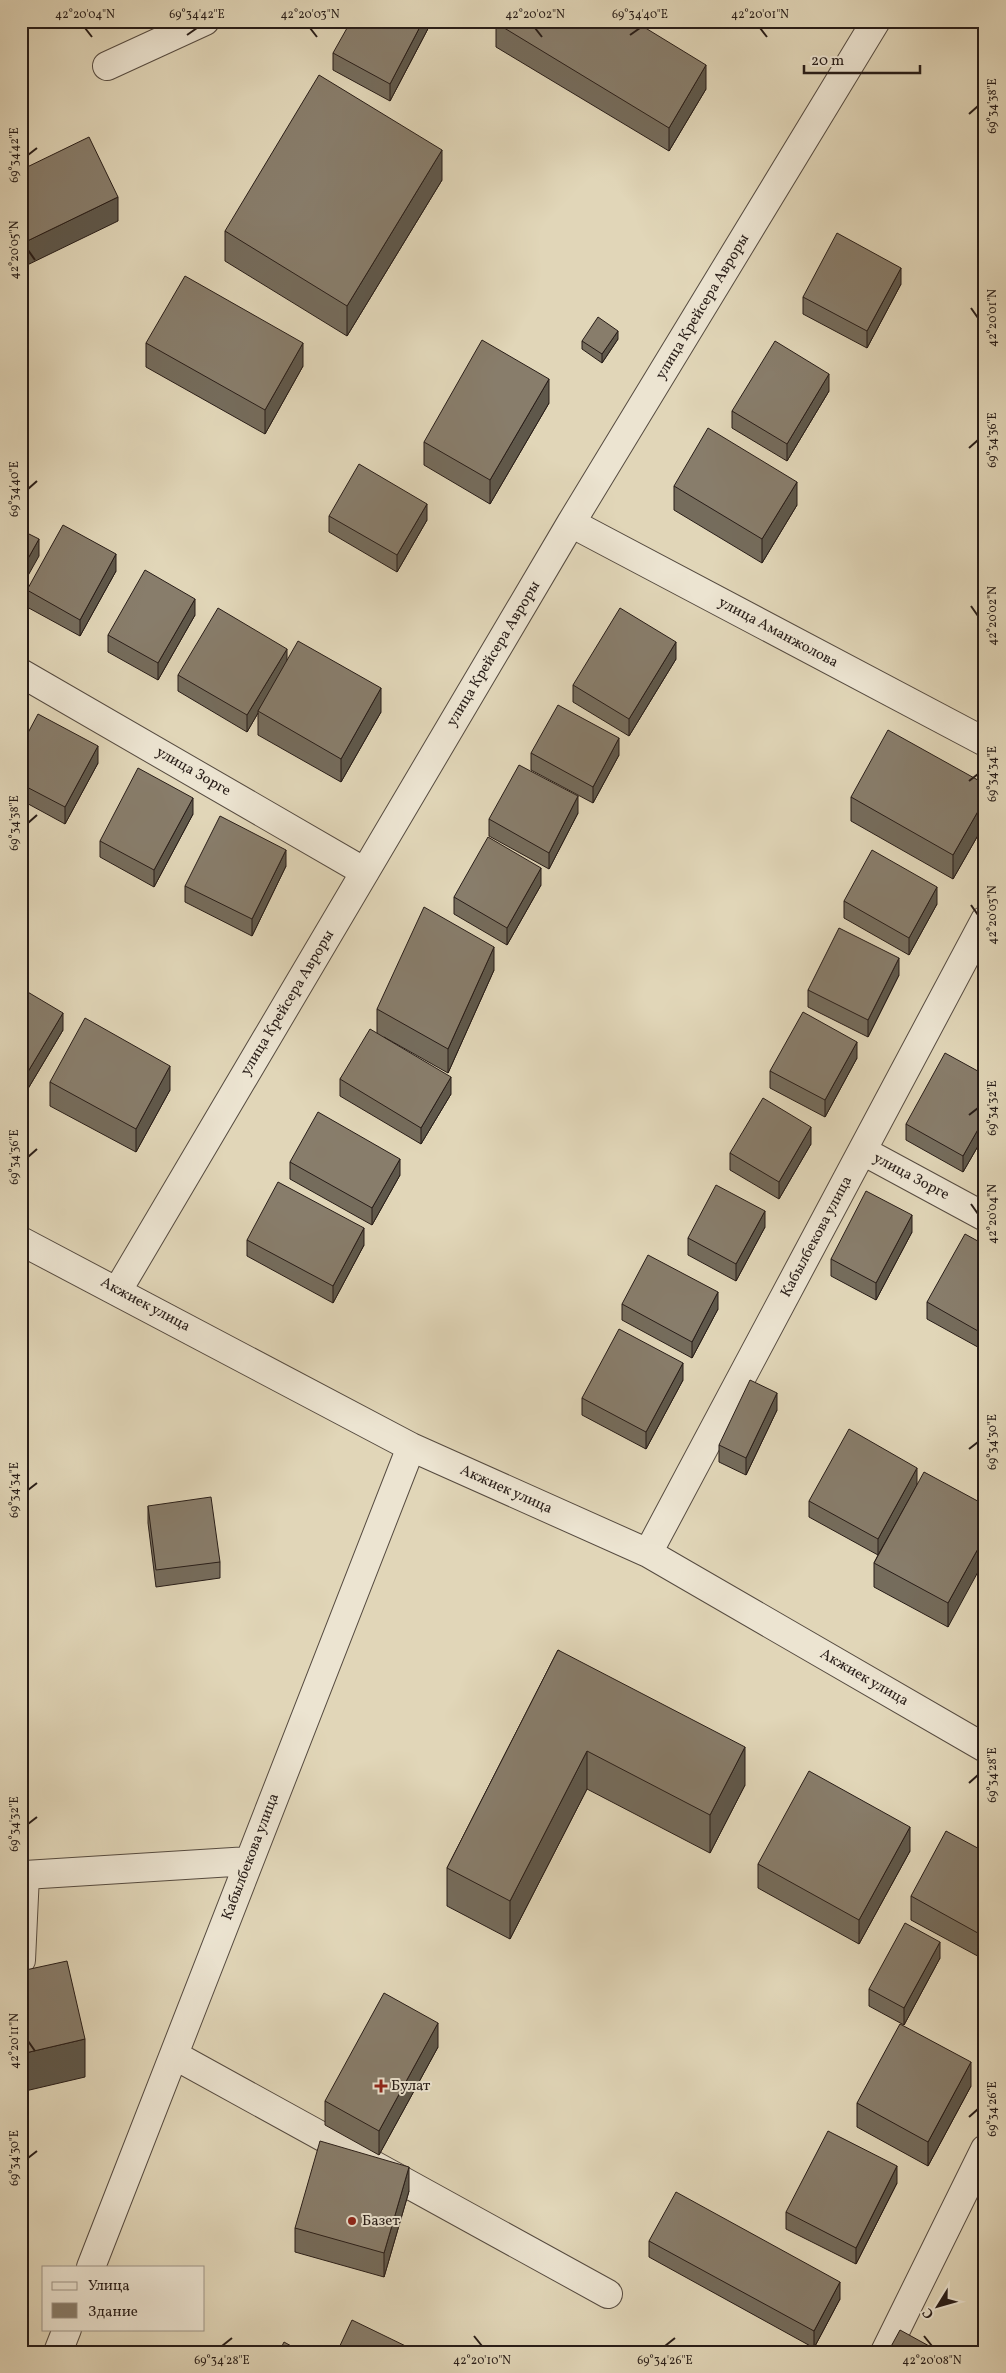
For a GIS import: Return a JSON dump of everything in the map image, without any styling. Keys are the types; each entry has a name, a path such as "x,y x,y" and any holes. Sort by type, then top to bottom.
{"street":[{"path":"107,66 205,21"},
{"name":"улица Крейсера Авроры","path":"118,1290 571,523 876,21"},
{"name":"улица Аманжолова","path":"571,523 985,742"},
{"name":"улица Зорге","path":"21,672 365,872"},
{"name":"Кабылбекова улица","path":"648,1553 985,920"},
{"name":"улица Зорге","path":"863,1151 985,1217"},
{"name":"Акжиек улица","path":"21,1241 118,1290 410,1447 648,1553 985,1748"},
{"name":"Кабылбекова улица","path":"91,2266 410,1447"},
{"path":"21,1960 25,1875 249,1861"},
{"path":"174,2055 608,2294"},
{"path":"885,2352 985,2149"},
{"path":"58,2352 67,2330"}],"building":[{"path":"351,21 423,21 390,84 333,53"},
{"path":"497,21 634,21 706,65 669,128 496,23"},
{"path":"319,75 442,150 347,306 225,231"},
{"path":"89,137 118,197 21,244 21,170"},
{"path":"837,233 901,268 867,331 803,297"},
{"path":"185,276 303,343 265,410 146,343"},
{"path":"598,317 618,331 602,354 582,341"},
{"path":"482,340 549,379 490,480 424,442"},
{"path":"775,341 829,374 787,444 732,411"},
{"path":"708,428 797,482 762,539 674,486"},
{"path":"359,464 427,504 397,555 329,516"},
{"path":"63,525 116,554 80,620 27,590"},
{"path":"21,530 39,539 21,571"},
{"path":"145,570 195,599 158,663 108,635"},
{"path":"218,608 287,649 247,715 178,675"},
{"path":"620,608 676,642 629,719 573,685"},
{"path":"298,641 381,688 341,759 258,711"},
{"path":"558,705 619,738 593,787 531,753"},
{"path":"21,711 26,714 21,722"},
{"path":"38,714 98,746 65,807 21,784 21,746"},
{"path":"888,730 985,784 985,799 953,855 851,797"},
{"path":"519,765 578,796 549,853 489,819"},
{"path":"138,768 193,798 154,870 100,841"},
{"path":"220,816 286,850 252,919 185,886"},
{"path":"488,837 541,868 507,928 454,897"},
{"path":"872,850 937,887 909,938 844,901"},
{"path":"424,907 494,947 448,1049 377,1009"},
{"path":"839,928 899,958 868,1020 808,990"},
{"path":"21,988 63,1013 26,1075 21,1072"},
{"path":"803,1012 857,1042 825,1100 770,1071"},
{"path":"85,1018 170,1066 136,1129 50,1082"},
{"path":"370,1029 451,1077 421,1128 340,1079"},
{"path":"945,1053 985,1075 985,1117 963,1156 906,1124"},
{"path":"763,1098 811,1127 779,1182 730,1153"},
{"path":"318,1112 400,1159 372,1208 290,1162"},
{"path":"278,1182 364,1228 333,1286 247,1240"},
{"path":"716,1185 765,1211 736,1264 688,1238"},
{"path":"866,1191 912,1215 876,1283 831,1259"},
{"path":"965,1234 985,1245 985,1335 927,1302"},
{"path":"648,1255 718,1292 692,1342 622,1304"},
{"path":"619,1329 683,1363 646,1432 582,1398"},
{"path":"750,1380 777,1393 746,1458 719,1445"},
{"path":"849,1429 917,1468 878,1539 809,1501"},
{"path":"924,1472 985,1505 985,1536 948,1603 874,1563"},
{"path":"211,1497 220,1562 156,1570 148,1506"},
{"path":"558,1650 745,1747 710,1815 587,1751 510,1901 447,1868"},
{"path":"809,1771 910,1827 859,1920 758,1864"},
{"path":"946,1831 985,1852 985,1937 911,1896"},
{"path":"905,1923 940,1942 904,2008 869,1989"},
{"path":"67,1961 85,2039 21,2054 21,1971"},
{"name":"Булат","path":"384,1993 438,2023 379,2131 325,2101"},
{"path":"900,2024 971,2062 928,2142 857,2103"},
{"path":"828,2131 897,2166 856,2248 786,2212"},
{"name":"Базет","path":"320,2141 409,2167 384,2253 295,2228"},
{"path":"676,2192 840,2282 814,2331 649,2241"},
{"path":"352,2320 418,2352 337,2352"},
{"path":"900,2330 940,2352 888,2352"},
{"path":"284,2342 302,2352 279,2352"},
{"path":"721,2347 729,2352 718,2352"}],"place":[{"name":"Булат","path":"381,2086"},
{"name":"Базет","path":"352,2221"}]}
